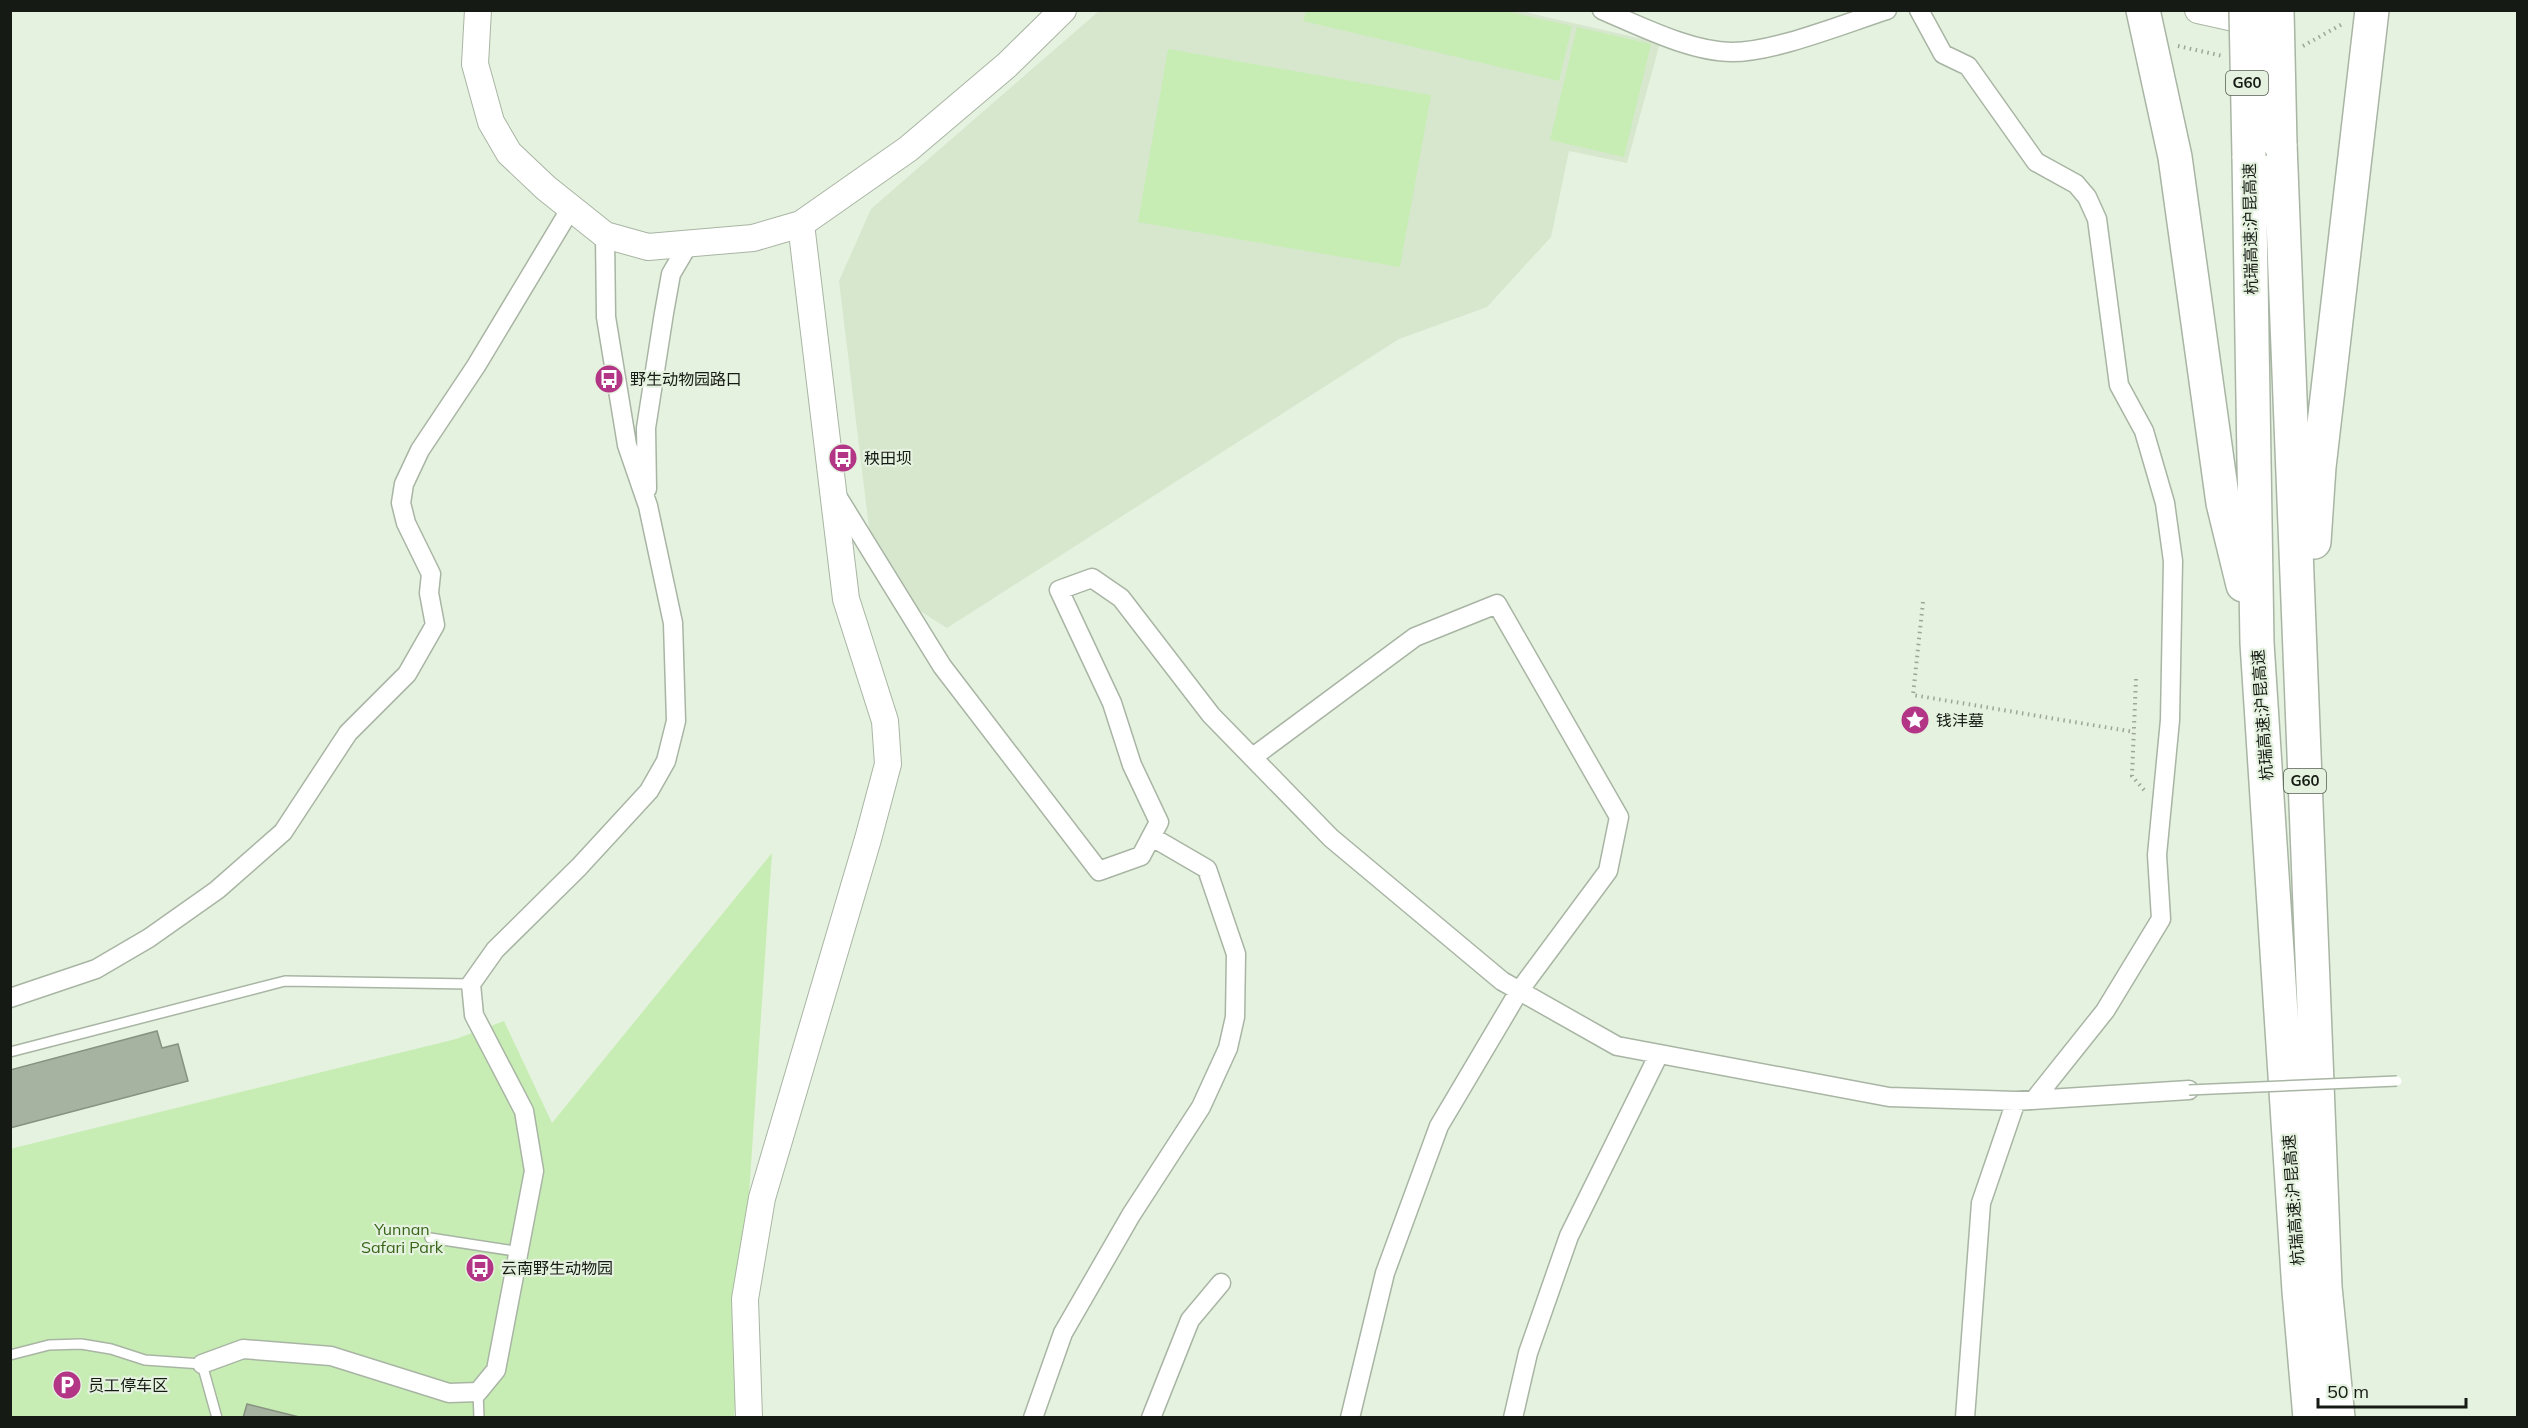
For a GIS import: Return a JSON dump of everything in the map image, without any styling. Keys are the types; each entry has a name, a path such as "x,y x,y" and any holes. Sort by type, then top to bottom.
{"highway":[{"path":"2143,10 2175,157 2223,503 2257,643"},
{"name":"杭瑞高速;沪昆高速","path":"2246,10 2257,643 2299,1292 2310,1418"},
{"name":"杭瑞高速;沪昆高速","path":"2277,10 2280,144 2325,1287 2337,1418"},
{"path":"2303,729 2319,467 2372,10"}],"street":[{"path":"478,10 475,64 491,122 509,153 605,235 648,247 753,238 801,224 908,149 1007,65 1063,10"},
{"path":"1602,10 1685,43 1730,52 1758,51 1887,10"},
{"path":"1919,10 1943,54 1968,66 2036,162 2076,184 2087,197 2097,219 2120,385 2144,431 2164,503 2173,561 2170,720 2157,855 2162,919 2105,1011 2025,1100 1980,1203 1965,1418"},
{"path":"2198,10 2243,20 2291,10"},
{"path":"10,998 96,969 149,938 235,875 283,832 348,733 406,674 435,625 429,593 431,574 406,523 401,503 404,484 420,450 476,366 571,208"},
{"path":"749,1418 745,1299 762,1198 888,764 885,721 846,599 801,224"},
{"path":"202,1364 243,1349 331,1356 449,1393 478,1392 496,1370 521,1252 534,1171 524,1111 474,1015 471,984 495,950 579,867 650,791 666,761 676,722 673,622 648,506 627,445 606,317 605,235"},
{"path":"648,506 646,428 671,274 688,244"},
{"path":"833,490 942,666 1099,871 1141,856 1159,822 1132,765 1112,703 1059,590 1092,578 1121,598 1211,715 1331,838 1502,981 1617,1046 1889,1097 2025,1100 2189,1090"},
{"path":"1253,758 1415,637 1497,604 1619,817 1608,871 1519,991 1439,1126 1385,1273 1350,1418"},
{"path":"1034,1418 1063,1333 1131,1215 1201,1107 1228,1048 1235,1017 1236,954 1207,869 1152,837"},
{"path":"1513,1418 1528,1353 1569,1236 1659,1054"},
{"path":"1151,1418 1190,1320 1221,1283"}],"lane":[{"path":"10,1053 285,981 471,984"},
{"path":"2189,1090 2397,1080"},
{"path":"430,1238 521,1252"},
{"path":"10,1355 49,1345 81,1344 111,1349 145,1360 202,1364 217,1418"},
{"path":"478,1392 479,1418"}],"path":[{"path":"1923,602 1913,694 2134,732"},
{"path":"2136,680 2132,776 2162,810"}],"shaded area":[{"path":"1099,11 1521,11 1660,43 1627,163 1569,151 1551,237 1487,307 1399,339 947,628 909,604 870,536 839,281 871,209"}],"green space":[{"path":"1306,11 1505,11 1572,26 1559,81 1303,21"},
{"path":"1577,27 1651,44 1624,157 1550,140"},
{"path":"1168,49 1431,95 1400,267 1138,222"},
{"name":"Yunnan Safari Park","path":"772,853 734,1417 11,1417 10,1149 456,1039 504,1021 552,1123"}],"building":[{"path":"157,1031 162,1048 178,1044 188,1081 10,1128 10,1070"},
{"path":"247,1404 303,1418 243,1418"}],"place":[{"name":"野生动物园路口","path":"609,379"},
{"name":"秧田坝","path":"843,458"},
{"name":"钱沣墓","path":"1915,720"},
{"name":"云南野生动物园","path":"480,1268"},
{"name":"员工停车区","path":"67,1385"}]}
